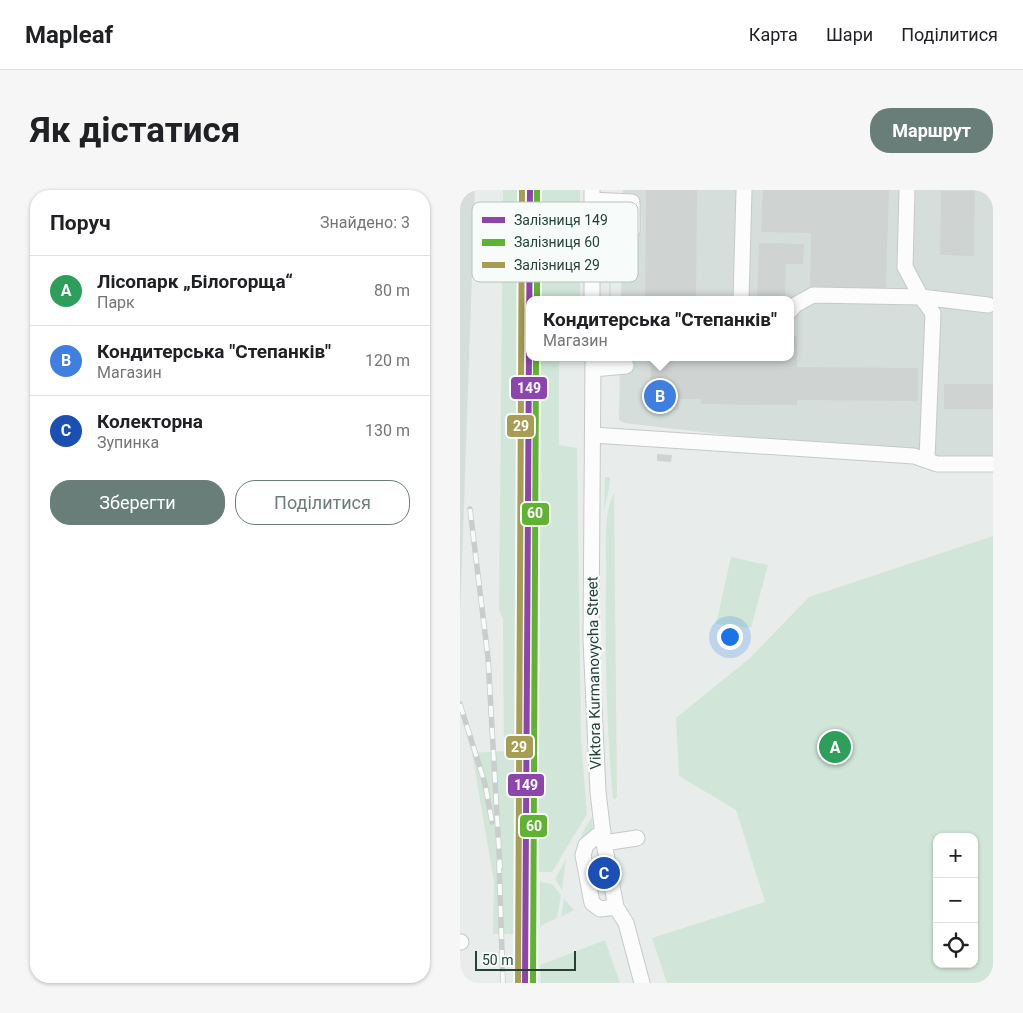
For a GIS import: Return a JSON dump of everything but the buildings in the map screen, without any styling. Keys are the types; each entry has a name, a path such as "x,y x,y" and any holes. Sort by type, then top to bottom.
{"street":[{"path":"741,296 744,190"},
{"path":"907,190 905,267 921,297 933,312 927,459"},
{"path":"592,195 632,202"},
{"path":"592,282 592,296"},
{"path":"794,308 813,295 921,297 988,305"},
{"path":"593,363 626,366"},
{"name":"Viktora Kurmanovycha Street","path":"593,363 592,691 598,792 603,837 616,907 626,923 642,983"},
{"path":"593,435 914,456 937,464 955,466 993,464"},
{"path":"616,907 600,909 592,902 584,850 586,845 603,837 637,838"}],"shaded area":[{"path":"460,190 475,190 475,202 472,202 472,276 460,618"},
{"path":"623,190 993,190 993,466 624,423 619,420 620,361 794,361 794,296 621,296 621,282 638,282 638,202 623,202"}],"green space":[{"path":"503,190 580,190 580,202 503,202"},
{"path":"502,282 580,282 580,296 526,296 526,361 559,361 559,445 577,448 581,739 587,814 552,872 533,872 532,934 493,934 494,882 472,753 504,751 503,619 499,610"},
{"path":"609,282 611,282 611,296 609,296"},
{"path":"605,477 610,477 604,511"},
{"path":"614,493 617,797 615,800 613,798 606,687 606,523 610,502"},
{"path":"993,536 993,983 667,983 652,938 765,902 736,810 679,776 676,718 750,658 809,597"},
{"path":"731,557 768,565 751,628 716,624"},
{"path":"592,817 593,830 580,845 582,833"},
{"path":"566,859 562,890 555,879"},
{"path":"540,882 552,884 561,895 557,918 540,926"},
{"path":"564,898 574,910 561,917"},
{"path":"605,940 620,983 541,983 540,965"}],"railway":[{"path":"470,509 488,658 500,868"},
{"path":"460,704 485,784 492,822"},
{"path":"499,862 503,983"}],"rail line":[{"name":"29","path":"522,190 522,202"},
{"name":"149","path":"530,190 530,202"},
{"name":"60","path":"537,190 537,202"},
{"name":"29","path":"518,983 522,282"},
{"name":"149","path":"529,282 529,296"},
{"name":"60","path":"537,282 537,296"},
{"name":"149","path":"525,983 529,361"},
{"name":"60","path":"533,983 536,361"}],"place":[{"name":"Кондитерська \"Степанків\"","path":"660,396"},
{"name":"Лісопарк „Білогорща“","path":"835,747"},
{"name":"Колекторна","path":"604,873"}]}
